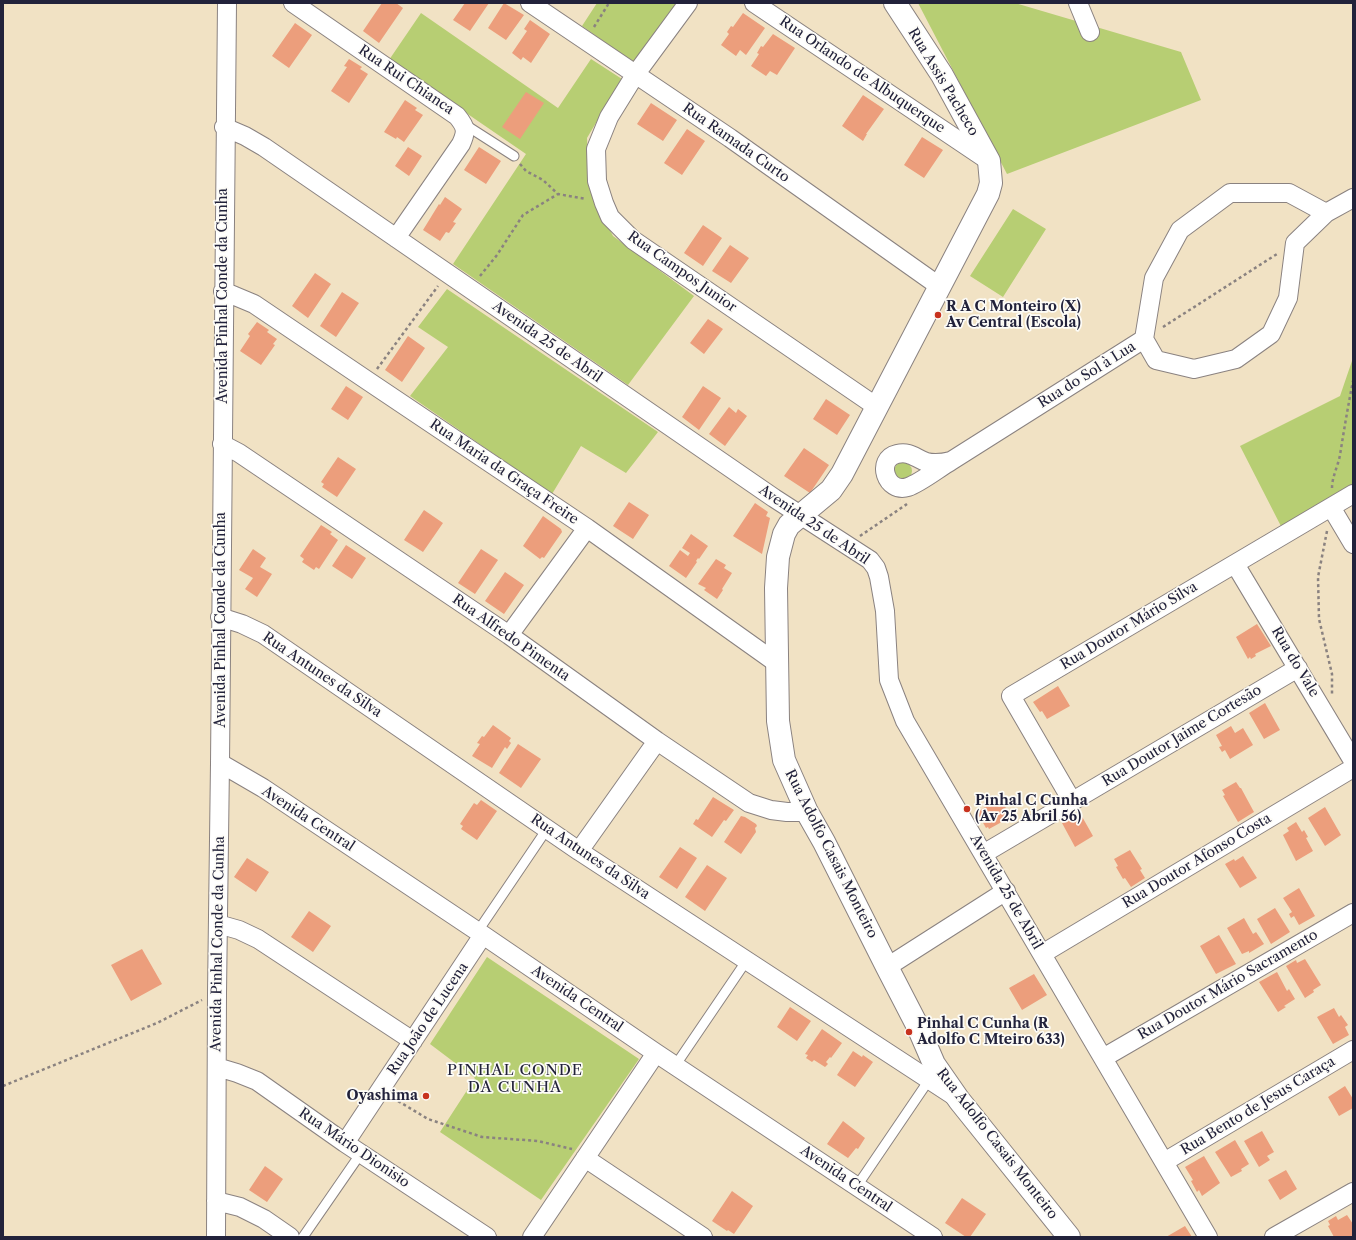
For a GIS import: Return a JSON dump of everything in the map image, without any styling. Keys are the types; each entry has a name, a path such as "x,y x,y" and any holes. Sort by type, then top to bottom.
{"street":[{"name":"Avenida Pinhal Conde da Cunha","path":"216,1237 226,3"},
{"name":"Rua Rui Chianca","path":"293,3 457,116 464,124 465,134 461,144 396,238"},
{"name":"Rua Ramada Curto","path":"530,3 730,138 939,286"},
{"name":"Rua Campos Junior","path":"688,3 635,75 609,117 596,148 597,180 610,217 633,240 877,407"},
{"name":"Rua Orlando de Albuquerque","path":"754,3 989,161"},
{"name":"Rua Assis Pacheco","path":"895,3 942,76 989,161"},
{"path":"1078,3 1090,32"},
{"name":"Avenida 25 de Abril","path":"224,127 245,136 264,147 774,498 870,560 876,568 879,577 885,611 889,680 905,721 1208,1237"},
{"name":"Rua Adolfo Casais Monteiro","path":"989,161 991,183 988,194 851,458 831,490 789,525 784,534 778,557 776,588 778,721 784,760 807,812 824,842 918,1027 934,1064 959,1100 1069,1237"},
{"name":"Rua do Sol à Lua","path":"951,461 941,463 927,462 910,454 895,455 889,459 885,466 885,475 887,480 898,487 907,488 915,484 1144,339 1154,278 1180,230 1230,193 1289,193 1326,213"},
{"path":"1144,339 1156,360 1194,369 1236,359 1271,334 1288,298 1295,243 1326,213 1353,198"},
{"name":"Rua Maria da Graça Freire","path":"223,292 254,304 587,528 778,664"},
{"name":"Rua Alfredo Pimenta","path":"222,444 246,458 508,635 657,741 749,803 771,810 807,812"},
{"name":"Rua Doutor Mário Silva","path":"1072,801 1011,696 1353,494"},
{"path":"1331,507 1353,544"},
{"path":"508,635 587,528"},
{"name":"Rua do Vale","path":"1235,564 1353,761"},
{"name":"Rua Antunes da Silva","path":"220,617 242,624 263,634 579,851 959,1100"},
{"name":"Rua Doutor Jaime Cortesão","path":"983,854 1298,668"},
{"path":"579,851 657,741"},
{"name":"Avenida Central","path":"220,763 263,788 481,933 656,1053 933,1237"},
{"name":"Rua Doutor Afonso Costa","path":"1042,954 1353,768"},
{"path":"887,967 1006,891"},
{"name":"Rua Doutor Mário Sacramento","path":"1103,1058 1353,913"},
{"path":"218,924 239,930 258,938 413,1041"},
{"name":"Rua João de Lucena","path":"345,1143 413,1041 481,933"},
{"name":"Rua Bento de Jesus Caraça","path":"1164,1162 1353,1050"},
{"path":"532,1237 656,1053"},
{"name":"Rua Mário Dionisio","path":"217,1068 237,1073 257,1081 345,1143 487,1237"},
{"path":"587,1156 703,1237"},
{"path":"1274,1237 1353,1192"},
{"path":"216,1201 240,1207 258,1216 290,1237"}],"lane":[{"path":"464,124 514,156"},
{"path":"481,933 547,829"},
{"path":"676,1066 747,960"},
{"path":"856,1186 929,1080"},
{"path":"303,1237 361,1153"}],"path":[{"path":"585,40 609,3"},
{"path":"514,156 526,171 543,180 558,194 604,203"},
{"path":"470,289 497,255 524,214 558,194"},
{"path":"1144,339 1295,243"},
{"path":"368,381 447,273"},
{"path":"1332,695 1332,674 1319,619 1318,577 1331,507 1332,481 1339,457 1346,412 1353,381"},
{"path":"846,545 908,504 907,488"},
{"path":"3,1086 157,1022 217,993"},
{"path":"380,1090 428,1119 482,1137 538,1141 587,1156"}],"green space":[{"path":"597,3 677,3 636,64 582,26"},
{"path":"918,3 1015,3 1181,52 1201,100 1007,174"},
{"path":"421,13 558,108 591,59 622,79 587,138 589,188 613,236 694,296 628,385 453,264 526,154 389,60"},
{"path":"1013,209 1046,229 1003,297 970,276"},
{"path":"447,289 658,432 626,473 581,446 552,494 410,396 448,347 418,327"},
{"path":"1353,358 1353,494 1285,534 1240,446 1340,396"},
{"path":"903,462 909,465 912,471 909,477 903,480 897,477 894,471 897,465"},
{"path":"487,957 639,1059 541,1200 440,1132 475,1078 430,1044"}],"building":[{"path":"382,3 396,3 403,8 379,43 363,31"},
{"path":"465,3 489,3 470,31 453,20"},
{"path":"504,3 524,15 506,40 488,28"},
{"path":"743,13 765,28 746,55 740,50 736,56 721,45 729,34 727,32 731,26 733,27"},
{"path":"530,20 550,34 531,63 523,57 521,60 512,53 527,31 524,29"},
{"path":"295,23 312,35 289,68 272,56"},
{"path":"773,34 795,48 777,75 770,71 766,76 751,66 759,54 757,53 761,46 763,47"},
{"path":"349,59 362,67 360,69 368,74 349,103 331,91 347,67 344,66"},
{"path":"526,92 544,103 520,139 502,127"},
{"path":"863,95 884,109 866,134 863,141 842,126"},
{"path":"405,100 417,108 415,110 423,115 404,142 397,137 396,139 384,132"},
{"path":"651,103 677,120 663,141 637,124"},
{"path":"687,129 705,141 682,175 664,163"},
{"path":"922,137 943,150 924,178 904,165"},
{"path":"408,147 422,156 409,176 395,166"},
{"path":"479,147 501,161 486,184 464,170"},
{"path":"445,197 462,209 453,222 456,223 449,233 446,232 440,241 423,230"},
{"path":"703,225 722,238 703,266 684,253"},
{"path":"730,245 749,258 731,283 712,271"},
{"path":"315,273 331,284 308,318 292,306"},
{"path":"342,292 359,303 336,337 320,326"},
{"path":"708,319 723,329 704,354 690,343"},
{"path":"257,322 269,330 267,332 277,339 273,344 275,345 261,365 240,351 250,336 248,334"},
{"path":"408,336 425,348 402,382 385,370"},
{"path":"346,386 363,397 348,420 331,409"},
{"path":"703,386 721,398 699,430 682,417"},
{"path":"826,399 850,415 837,435 813,419"},
{"path":"729,407 736,413 738,409 747,416 725,446 709,434"},
{"path":"804,448 829,465 810,493 784,476"},
{"path":"338,457 356,469 337,497 322,487 324,484 321,482"},
{"path":"629,502 649,515 633,539 613,526"},
{"path":"755,503 768,512 766,516 770,518 762,554 733,536"},
{"path":"424,510 443,523 423,552 404,540"},
{"path":"543,516 561,529 562,532 544,558 542,557 540,559 523,546"},
{"path":"321,525 332,532 330,534 338,540 319,569 316,567 314,570 302,562 304,559 300,556"},
{"path":"691,534 708,546 699,559 698,558 696,561 697,562 686,578 669,566 680,550 688,556 690,553 682,548"},
{"path":"346,545 366,558 352,579 332,566"},
{"path":"253,549 266,558 260,567 272,574 257,597 245,589 253,578 239,570"},
{"path":"481,549 498,560 475,594 458,583"},
{"path":"716,559 726,565 724,568 732,573 717,599 704,590 706,588 698,584"},
{"path":"505,572 524,585 504,614 485,601"},
{"path":"1257,624 1271,646 1255,654 1256,656 1251,659 1250,657 1248,659 1236,637"},
{"path":"1058,686 1070,706 1047,719 1042,711 1040,712 1033,702"},
{"path":"1265,703 1280,730 1264,739 1249,713"},
{"path":"493,725 511,738 509,741 511,743 507,749 505,747 492,768 472,756 480,744 477,743 482,736 484,737"},
{"path":"1231,726 1235,733 1243,728 1253,745 1230,759 1225,750 1222,752 1219,747 1222,746 1216,735"},
{"path":"518,744 541,759 521,788 499,773"},
{"path":"1236,782 1241,788 1254,812 1238,822 1223,796 1225,795 1222,790"},
{"path":"713,797 734,810 726,821 724,820 712,837 693,824 696,819 698,820"},
{"path":"1000,798 1010,815 1008,817 1009,818 989,829 988,827 986,828 977,812"},
{"path":"481,800 497,811 477,840 461,829 463,826 460,824 474,803 477,805"},
{"path":"1325,807 1341,835 1325,846 1308,818"},
{"path":"1080,813 1093,836 1075,847 1062,823"},
{"path":"741,816 745,817 757,826 755,828 756,832 741,854 724,842"},
{"path":"1296,822 1302,832 1304,830 1308,837 1306,838 1313,851 1296,861 1283,835 1289,831 1287,828"},
{"path":"680,847 697,858 677,889 659,877"},
{"path":"1130,850 1142,869 1140,870 1145,878 1131,887 1125,878 1123,879 1116,867 1118,866 1114,859"},
{"path":"1243,856 1257,878 1240,888 1225,864 1234,859 1235,861"},
{"path":"247,858 269,872 256,892 234,877"},
{"path":"707,865 727,878 705,911 685,897"},
{"path":"1299,888 1315,916 1299,925 1294,916 1291,918 1289,914 1292,912 1283,898"},
{"path":"1275,908 1290,932 1271,944 1257,919"},
{"path":"309,911 331,926 313,952 291,937"},
{"path":"1244,918 1253,934 1256,932 1264,944 1249,953 1249,951 1242,954 1227,928"},
{"path":"1219,935 1236,964 1216,974 1200,946"},
{"path":"142,949 162,984 131,1001 111,965"},
{"path":"1305,959 1321,985 1305,998 1286,966 1296,960 1297,963"},
{"path":"1277,972 1287,991 1289,989 1295,999 1278,1012 1259,982"},
{"path":"1034,974 1047,995 1022,1010 1009,988"},
{"path":"790,1007 811,1021 797,1041 777,1027"},
{"path":"1334,1008 1339,1017 1341,1015 1348,1025 1345,1027 1349,1035 1333,1044 1317,1017"},
{"path":"822,1029 842,1043 831,1058 830,1057 826,1062 828,1064 825,1067 814,1060 812,1062 806,1058 808,1055 805,1054"},
{"path":"853,1051 862,1057 863,1055 873,1062 855,1087 837,1075"},
{"path":"1345,1086 1353,1099 1353,1108 1339,1116 1328,1097"},
{"path":"843,1121 865,1138 858,1149 856,1148 848,1158 827,1144"},
{"path":"1262,1131 1274,1152 1267,1156 1270,1160 1259,1167 1244,1141"},
{"path":"1235,1140 1249,1164 1241,1169 1242,1171 1231,1177 1215,1152"},
{"path":"1204,1156 1220,1183 1202,1196 1199,1190 1197,1192 1191,1181 1193,1180 1185,1167"},
{"path":"265,1166 283,1179 267,1202 249,1190"},
{"path":"1286,1170 1297,1189 1280,1200 1268,1180"},
{"path":"732,1191 753,1206 734,1234 712,1221"},
{"path":"962,1198 986,1214 970,1237 966,1237 945,1223"},
{"path":"1347,1215 1353,1224 1353,1237 1334,1237 1328,1226 1330,1225 1328,1221 1336,1216 1338,1220"},
{"path":"1185,1226 1192,1237 1166,1237"}],"place":[{"name":"R A C Monteiro (X) Av Central (Escola)","path":"938,315"},
{"name":"Pinhal C Cunha (Av 25 Abril 56)","path":"967,809"},
{"name":"Pinhal C Cunha (R Adolfo C Mteiro 633)","path":"909,1032"},
{"name":"Oyashima","path":"426,1096"}],"district":[{"name":"PINHAL CONDE DA CUNHA","path":"515,1080"}]}
